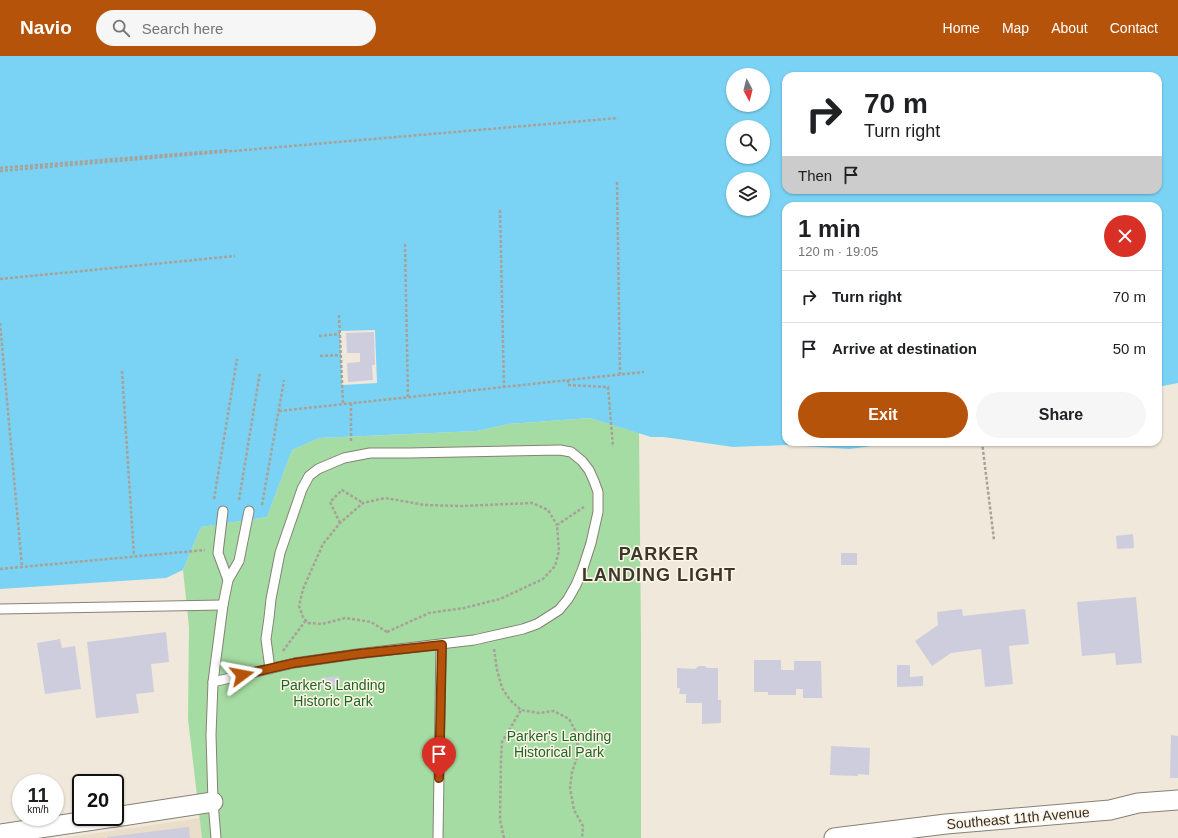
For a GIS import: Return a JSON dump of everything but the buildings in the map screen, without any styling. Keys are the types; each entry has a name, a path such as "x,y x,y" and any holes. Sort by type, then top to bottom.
{"street":[{"name":"Southeast 11th Avenue","path":"834,838 946,824 1110,810 1138,803 1178,800"},
{"path":"124,815 213,802"},
{"path":"0,834 72,823"}],"lane":[{"path":"213,682 270,669 294,663 474,640 523,629 537,624 559,610 568,599 576,585 583,568 591,543 598,512 598,492 589,470 582,461 571,452 560,450 409,454 370,453 344,458 318,469 309,476 302,489 280,553 271,599 266,639 270,669"},
{"path":"223,511 218,553 228,580"},
{"path":"216,838 213,802 211,735 213,682 223,605 228,580 239,561 249,511"},
{"path":"0,609 223,605"},
{"path":"438,838 442,645"}],"path":[{"path":"0,170 618,118"},
{"path":"617,182 620,374"},
{"path":"500,210 504,387"},
{"path":"405,244 408,397"},
{"path":"0,279 235,256"},
{"path":"339,315 343,404"},
{"path":"0,323 22,567"},
{"path":"319,336 340,334"},
{"path":"320,356 341,355"},
{"path":"214,504 237,359"},
{"path":"122,371 134,556"},
{"path":"238,505 260,372"},
{"path":"279,411 644,372"},
{"path":"262,505 284,380"},
{"path":"568,380 568,385 608,387 613,447"},
{"path":"351,403 351,441"},
{"path":"982,446 994,540"},
{"path":"340,523 330,502 342,490 363,503"},
{"path":"385,498 425,506 532,503 548,510 557,525 559,551 555,566 543,579 500,599 464,608 429,613 387,632 371,622 345,618 322,624 308,623 303,617 299,606 304,589 323,544 340,523 363,503 385,498"},
{"path":"557,525 588,504 598,502"},
{"path":"0,569 206,550"},
{"path":"270,669 306,620"},
{"path":"387,632 388,650"},
{"path":"493,636 497,670 502,688 510,700 521,710 539,712 554,711 569,719 577,734 578,755 572,772 570,788 574,810 583,826 582,838"},
{"path":"504,838 500,820 502,742 521,710"}],"shaded area":[{"path":"200,818 202,838 63,838"}],"green space":[{"name":"Parker's Landing Historic Park","path":"590,418 639,433 641,838 202,838 188,719 189,627 183,570 201,527 267,517 292,450 319,438 477,431 508,424"}],"water":[{"path":"0,56 1178,56 1178,383 1162,386 1162,202 782,202 782,445 733,447 664,437 651,437 590,418 508,424 477,431 319,438 292,450 267,517 201,527 183,570 166,578 0,589"},
{"path":"802,446 872,446 849,449"}],"pier":[{"path":"375,330 377,383 342,385 340,331"}],"district":[{"name":"PARKER LANDING LIGHT","path":"659,564"}],"route":[{"path":"242,675 294,663 388,650 442,645 439,778"}],"park label":[{"name":"Parker's Landing Historical Park","path":"559,744"}]}
